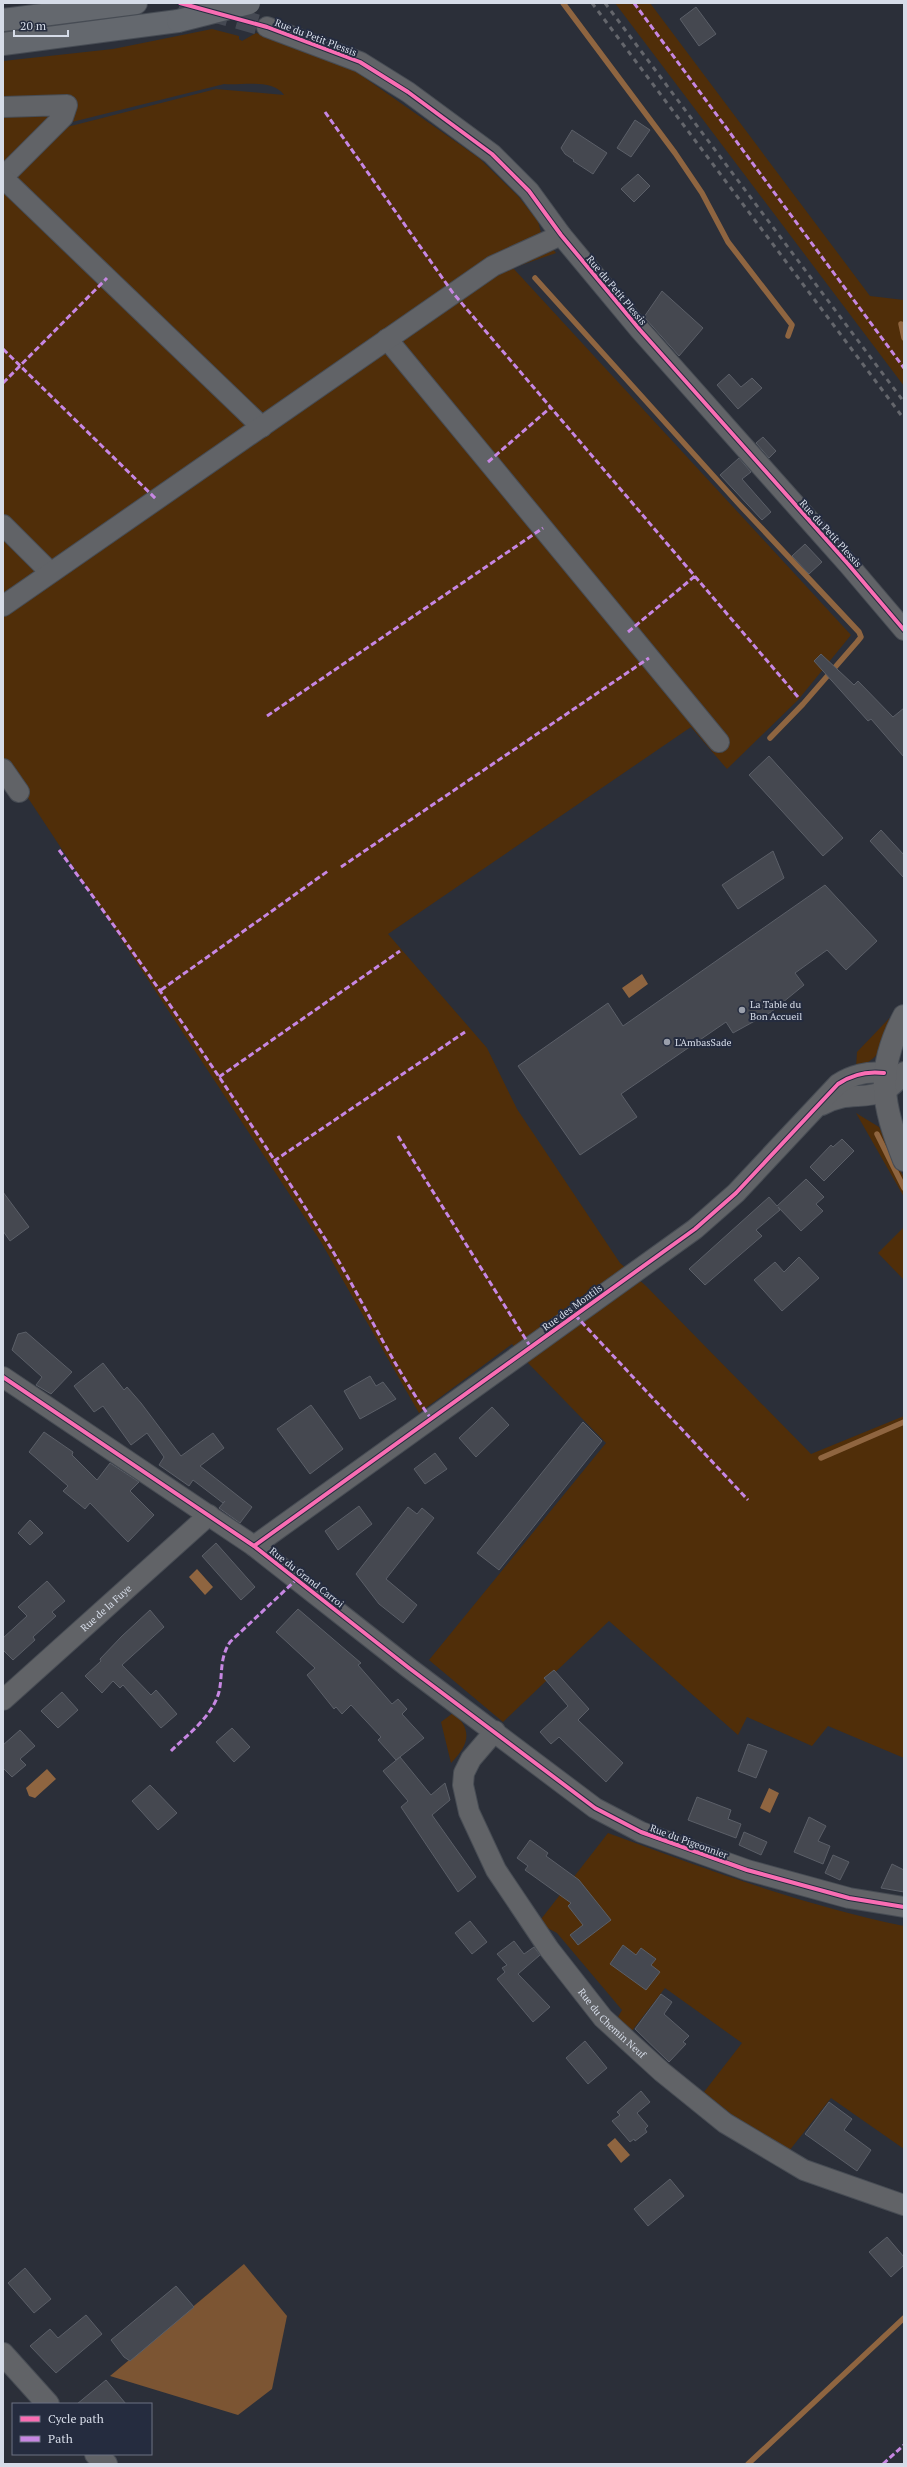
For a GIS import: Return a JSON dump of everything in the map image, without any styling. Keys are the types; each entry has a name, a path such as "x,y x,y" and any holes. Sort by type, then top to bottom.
{"highway":[{"path":"3,44 178,21 249,3"},
{"path":"3,20 128,4"}],"street":[{"name":"Rue du Petit Plessis","path":"267,27 360,62 408,92 492,154 528,192 561,235 640,330 848,564 904,630"},
{"path":"3,107 66,105 63,117 3,177 262,427"},
{"path":"3,606 493,266 561,235"},
{"path":"387,339 719,742"},
{"path":"3,525 50,572"},
{"path":"3,769 19,792"},
{"path":"904,1016 891,1046 890,1081 904,1160"},
{"name":"Rue des Montils","path":"254,1546 695,1229 736,1193 843,1080 866,1073 890,1081"},
{"name":"Rue des Montils","path":"859,1097 890,1081"},
{"name":"Rue des Montils","path":"816,1108 841,1096 859,1097 874,1102 896,1118"},
{"name":"Rue du Grand Carroi","path":"3,1377 254,1546 495,1731"},
{"name":"Rue de la Fuye","path":"3,1700 209,1515"},
{"name":"Rue du Pigeonnier","path":"495,1731 595,1808 641,1832 747,1870 849,1898 904,1907"},
{"name":"Rue du Chemin Neuf","path":"495,1731 471,1759 464,1773 463,1785 469,1812 496,1870 549,1949 603,2018 662,2072 725,2123 804,2170 904,2205"},
{"path":"3,2354 47,2403"},
{"path":"97,2455 106,2464"}],"shaded area":[{"path":"615,3 650,3 870,296 904,300 904,386"},
{"path":"212,29 239,36 239,39 242,41 256,33 290,42 355,71 479,158 518,196 538,221 541,233 556,253 513,268 851,635 798,700 727,769 691,727 388,934 487,1048 517,1109 620,1263 646,1286 811,1454 904,1416 904,1758 828,1726 812,1746 747,1717 738,1735 609,1621 503,1722 429,1660 606,1443 529,1364 512,1344 419,1413 321,1242 3,760 3,114 50,113 63,128 216,89 284,95 272,86 256,84 224,84 68,123 64,104 3,104 3,61 113,49"},
{"path":"642,974 648,984 629,998 622,988"},
{"path":"902,1005 880,1050 867,1063 856,1068 857,1052"},
{"path":"856,1113 879,1127 904,1178 904,1197"},
{"path":"904,1227 904,1280 878,1253"},
{"path":"197,1569 213,1587 205,1595 189,1577"},
{"path":"453,1713 460,1719 464,1726 466,1738 465,1744 457,1757 451,1763 441,1722"},
{"path":"47,1769 56,1779 35,1798 29,1796 26,1788"},
{"path":"769,1788 779,1793 770,1813 760,1808"},
{"path":"608,1833 717,1873 791,1897 828,1908 904,1926 904,2149 831,2098 789,2151 731,2114 704,2092 742,2043 665,1988 631,2032 618,2017 622,2010 557,1933 538,1923"},
{"path":"615,2138 630,2155 621,2163 607,2145"},
{"path":"244,2264 287,2316 272,2389 238,2415 110,2376"}],"building":[{"path":"696,7 716,34 699,46 680,19"},
{"path":"635,120 650,130 631,157 617,148"},
{"path":"572,130 607,153 593,174 573,161 574,160 565,154 561,148"},
{"path":"638,174 650,186 634,202 621,189"},
{"path":"662,291 703,328 679,356 644,317"},
{"path":"729,374 741,387 752,378 762,388 738,409 717,385"},
{"path":"763,437 776,451 769,458 756,443"},
{"path":"739,458 751,472 742,479 771,512 762,520 720,475"},
{"path":"805,544 822,562 809,574 792,556"},
{"path":"821,654 854,685 858,681 893,717 904,708 904,757 871,719 868,721 814,661"},
{"path":"769,756 843,838 823,856 749,775"},
{"path":"881,830 904,855 904,878 870,841"},
{"path":"773,851 784,878 738,909 722,885"},
{"path":"825,885 877,941 846,970 827,950 795,973 804,985 771,1012 733,1033 726,1022 621,1094 637,1117 580,1155 518,1066 608,1003 623,1026"},
{"path":"842,1139 854,1151 824,1181 810,1167 831,1145 833,1147"},
{"path":"806,1179 824,1197 816,1204 823,1211 801,1231 778,1207 780,1210 756,1230 762,1236 705,1285 689,1269 769,1197 777,1206"},
{"path":"3,1192 29,1227 10,1241 3,1231"},
{"path":"799,1257 819,1278 782,1311 754,1280 775,1262 784,1272"},
{"path":"26,1332 72,1372 51,1394 36,1385 42,1377 12,1350 18,1334"},
{"path":"103,1363 124,1390 127,1387 141,1403 181,1456 213,1433 224,1448 200,1466 252,1507 240,1523 219,1508 225,1501 223,1503 193,1480 189,1486 159,1465 164,1457 147,1433 131,1445 103,1406 94,1412 74,1386"},
{"path":"370,1376 376,1386 383,1382 396,1399 360,1419 344,1391"},
{"path":"311,1405 343,1449 310,1474 277,1429"},
{"path":"492,1407 509,1425 476,1457 459,1438"},
{"path":"583,1422 602,1441 499,1570 477,1553"},
{"path":"44,1432 73,1452 72,1455 97,1480 110,1463 139,1482 130,1491 154,1515 128,1542 90,1503 85,1509 63,1491 68,1486 29,1452"},
{"path":"435,1453 447,1469 425,1484 414,1469"},
{"path":"359,1506 372,1524 338,1550 325,1531"},
{"path":"408,1507 417,1514 422,1508 434,1518 386,1579 417,1605 403,1623 379,1604 356,1574"},
{"path":"30,1520 43,1533 30,1545 18,1533"},
{"path":"216,1543 255,1587 241,1600 202,1556"},
{"path":"47,1581 65,1601 52,1612 56,1616 33,1637 35,1640 13,1660 3,1650 3,1638 27,1616 18,1607"},
{"path":"298,1609 361,1663 358,1665 392,1704 398,1699 407,1709 402,1714 424,1738 396,1760 378,1740 381,1737 351,1705 342,1714 336,1707 334,1709 307,1675 315,1668 276,1632"},
{"path":"150,1610 164,1627 122,1665 151,1695 156,1690 177,1714 161,1728 123,1685 120,1688 113,1681 102,1693 85,1676 101,1661 100,1659 122,1636"},
{"path":"554,1670 589,1709 578,1720 623,1763 606,1782 559,1737 551,1744 540,1732 568,1706 544,1678"},
{"path":"62,1692 78,1710 58,1728 41,1711"},
{"path":"232,1728 250,1747 234,1762 216,1742"},
{"path":"20,1730 35,1746 20,1759 26,1765 12,1777 3,1768 3,1745"},
{"path":"748,1744 767,1751 756,1778 738,1771"},
{"path":"400,1757 431,1795 445,1783 450,1800 432,1815 476,1877 458,1892 401,1807 408,1801 383,1771"},
{"path":"150,1785 177,1813 158,1830 132,1801"},
{"path":"697,1797 731,1810 728,1819 741,1824 736,1838 688,1820"},
{"path":"809,1817 826,1826 818,1841 830,1846 823,1864 794,1852"},
{"path":"744,1832 767,1842 761,1855 739,1845"},
{"path":"530,1840 548,1853 546,1856 579,1880 611,1920 578,1945 570,1935 583,1925 568,1906 571,1903 525,1870 528,1866 517,1858"},
{"path":"833,1855 849,1862 840,1880 825,1873"},
{"path":"892,1864 904,1870 904,1892 881,1888"},
{"path":"470,1921 487,1942 472,1954 455,1933"},
{"path":"514,1941 524,1954 534,1947 540,1955 518,1974 550,2007 533,2022 497,1979 505,1972 502,1968 507,1965 497,1954"},
{"path":"623,1945 636,1955 641,1948 656,1959 651,1965 660,1972 646,1990 610,1964"},
{"path":"661,1994 672,2002 664,2014 689,2036 683,2042 686,2044 669,2062 635,2029"},
{"path":"585,2041 607,2068 588,2084 566,2058"},
{"path":"641,2091 650,2102 637,2113 648,2126 645,2129 647,2132 635,2141 634,2139 630,2142 612,2121 620,2115 617,2112"},
{"path":"829,2102 852,2119 844,2130 871,2150 857,2171 805,2134"},
{"path":"670,2179 684,2196 648,2226 634,2209"},
{"path":"887,2237 904,2257 904,2265 891,2277 869,2252"},
{"path":"25,2268 51,2299 34,2313 8,2283"},
{"path":"176,2286 194,2307 130,2361 124,2357 111,2340"},
{"path":"86,2315 102,2334 56,2373 30,2346 50,2329 58,2338"},
{"path":"106,2380 125,2403 78,2403"}],"waterway":[{"path":"563,3 675,153 702,193 728,242 792,325 788,336"},
{"path":"535,278 737,502 859,632 861,637 857,642 803,704 770,738"},
{"path":"901,324 904,338"},
{"path":"877,1134 904,1188"},
{"path":"821,1458 904,1422"},
{"path":"748,2464 904,2318"}],"tunnel":[{"path":"180,3 267,27"}],"railway":[{"path":"592,3 904,419"},
{"path":"605,3 904,402"}],"marked path":[{"path":"634,3 904,368"},
{"path":"325,112 453,293 798,697"},
{"path":"3,383 107,278"},
{"path":"3,349 157,500"},
{"path":"488,462 550,408"},
{"path":"267,716 543,528"},
{"path":"628,632 695,576"},
{"path":"341,867 649,658"},
{"path":"59,850 162,993 260,1139 324,1237 389,1353 432,1420"},
{"path":"161,990 328,871"},
{"path":"219,1077 400,951"},
{"path":"274,1161 465,1032"},
{"path":"398,1136 530,1346"},
{"path":"575,1315 748,1500"},
{"path":"171,1751 199,1724 216,1701 219,1692 224,1654 230,1642 297,1579"},
{"path":"883,2464 904,2445"}],"cycle path":[{"path":"180,3 267,27 360,62 408,92 492,154 529,191 561,235 640,330 848,564 904,630"},
{"path":"254,1546 695,1229 736,1193 838,1084 848,1078 860,1074 884,1073"},
{"path":"3,1377 254,1546 409,1668 595,1808 641,1832 747,1870 849,1898 904,1907"}],"place":[{"name":"La Table du Bon Accueil","path":"742,1010"},
{"name":"L'AmbasSade","path":"667,1042"}]}
